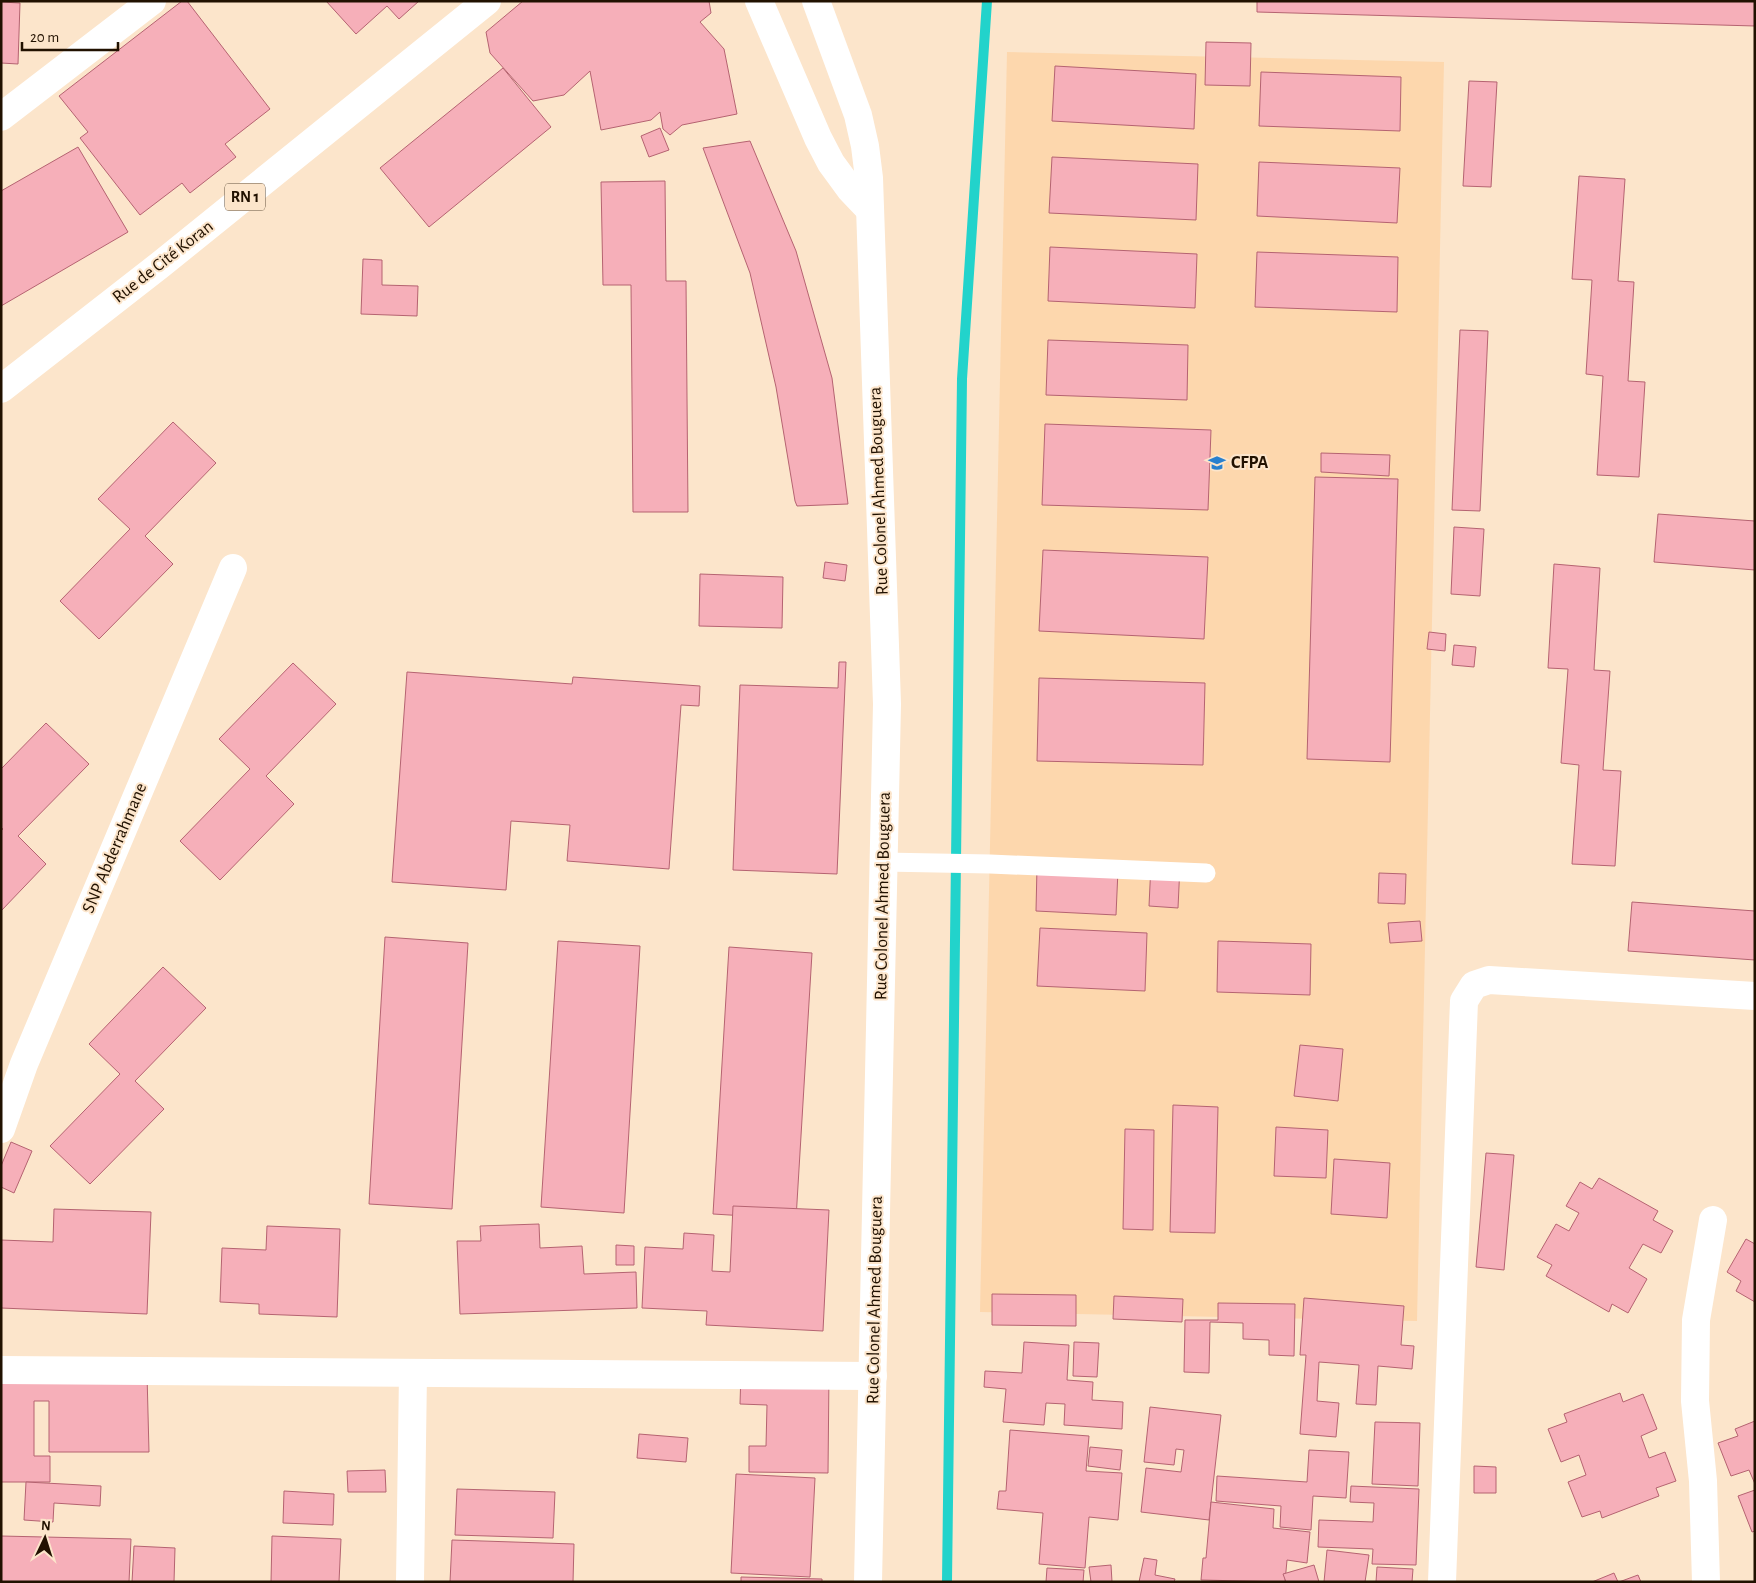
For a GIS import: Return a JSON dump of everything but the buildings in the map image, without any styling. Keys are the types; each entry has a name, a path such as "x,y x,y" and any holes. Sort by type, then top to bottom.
{"street":[{"path":"1,117 152,1"},
{"name":"Rue de Cité Koran","path":"1,389 160,265 487,1"},
{"path":"760,1 818,138 831,163 850,189 870,210"},
{"name":"Rue Colonel Ahmed Bouguera","path":"816,1 858,115 867,162 887,704 868,1582"},
{"name":"SNP Abderrahmane","path":"1,1128 24,1064 233,568"},
{"path":"1442,1582 1464,1001 1474,985 1489,980 1755,996"},
{"path":"1706,1582 1703,1481 1695,1401 1696,1320 1713,1220"},
{"path":"1,1370 873,1376"},
{"path":"410,1582 413,1374"}],"lane":[{"path":"883,862 990,864 1206,873"}],"shaded area":[{"name":"CFPA","path":"1007,52 1444,62 1417,1321 980,1312"}],"waterway":[{"path":"947,1582 962,379 987,1"}],"place":[{"name":"CFPA","path":"1217,463"}]}
